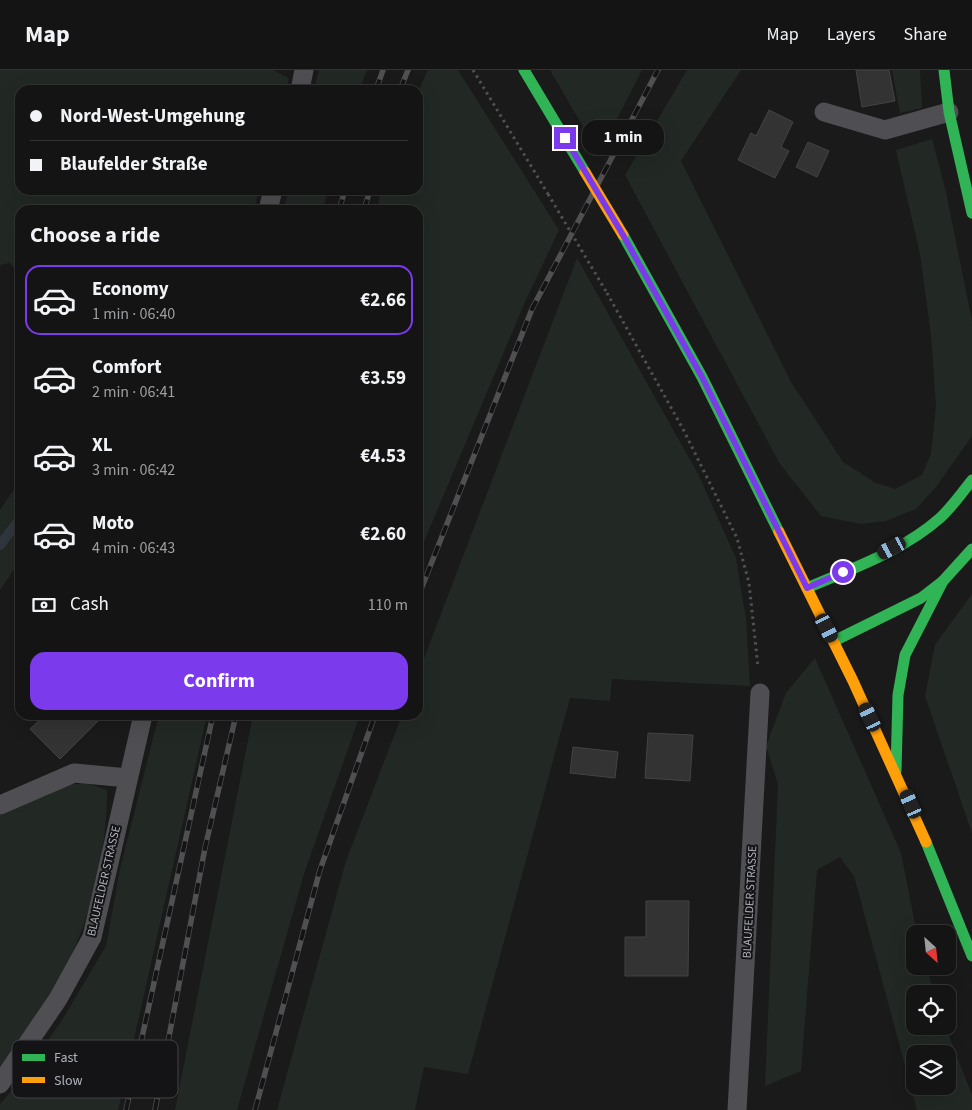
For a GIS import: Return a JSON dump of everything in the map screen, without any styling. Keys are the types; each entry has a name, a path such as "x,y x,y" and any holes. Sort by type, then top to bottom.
{"main road":[{"path":"524,70 623,235 702,377 896,771 972,956"},
{"path":"944,70 949,112 972,213"},
{"path":"807,588 862,564 935,522 972,480"},
{"path":"834,642 921,598 943,581 972,549"},
{"path":"896,771 898,695 905,656 943,581"}],"lane":[{"path":"301,85 304,70"},
{"path":"824,112 885,130 949,112"},
{"name":"BLAUFELDER STRASSE","path":"737,1110 760,693"},
{"name":"BLAUFELDER STRASSE","path":"30,1040 58,999 92,937 142,720"},
{"path":"0,805 74,773 128,778"},
{"name":"BLAUFELDER STRASSE","path":"0,1084 12,1066"}],"path":[{"path":"472,70 606,293 683,429 737,538 749,583 760,693"}],"shaded area":[{"path":"0,70 273,70 289,78 287,85 15,85 15,195 258,195 255,205 15,205 15,268 9,263 0,265"},
{"path":"319,70 367,70 361,85 315,85"},
{"path":"428,70 458,70 559,230 525,302 423,544 423,205 378,205 380,195 423,195 423,85 421,85"},
{"path":"550,70 642,70 599,154"},
{"path":"687,70 741,70 681,161 791,382 843,462 876,483 895,489 922,475 931,454 936,406 931,335 920,254 896,150 932,139 946,192 972,321 972,436 936,487 916,509 886,521 861,524 821,516 780,464 625,175"},
{"path":"892,70 920,70 922,108 900,113"},
{"path":"288,195 327,195 324,205 284,205"},
{"path":"577,258 698,474 736,558 746,619 750,686 612,679 610,701 570,698 468,1074 424,1067 415,1110 277,1110 346,861 400,720 423,720 423,661"},
{"path":"15,488 15,568 0,590 0,510"},
{"path":"972,594 972,833 925,696 935,645"},
{"path":"815,658 901,853 915,925 906,925 906,975 929,975 932,985 906,985 906,1035 949,1035 952,1045 906,1045 906,1069 854,876 840,857 817,870 801,1071 765,1086 778,784 766,746 786,693"},
{"path":"158,720 206,720 134,1040 48,1040 106,946 120,869"},
{"path":"252,720 358,720 304,874 237,1110 175,1110"},
{"path":"86,783 107,790 104,842 99,868 86,919 66,967 54,990 22,1040 12,1040 12,1055 0,1073 0,815 57,786"},
{"path":"956,1054 972,1095 972,1110 917,1110 913,1095 956,1095"},
{"path":"12,1090 12,1098 121,1098 118,1110 0,1110 0,1104"}],"building":[{"path":"856,70 889,70 895,101 862,107"},
{"path":"769,110 793,122 781,147 789,151 775,178 738,160 751,133 756,136"},
{"path":"808,142 829,151 817,177 796,167"},
{"path":"40,720 99,720 60,759 30,729"},
{"path":"648,733 693,735 690,781 645,778"},
{"path":"573,747 618,752 615,778 570,773"},
{"path":"646,901 689,901 688,976 625,976 625,937 646,937"}],"waterway":[{"path":"0,545 15,526"}],"railway":[{"path":"378,85 383,70"},
{"path":"402,85 408,70"},
{"path":"423,584 532,309 658,70"},
{"path":"340,205 344,195"},
{"path":"366,205 368,195"},
{"path":"141,1040 212,720"},
{"path":"168,1040 205,848 235,720"},
{"path":"255,1110 320,870 373,720"},
{"path":"126,1110 129,1098"},
{"path":"155,1110 157,1098"}],"traffic: fast":[{"path":"524,70 585,172"},
{"path":"944,70 949,112 972,213"},
{"path":"623,235 702,377 779,532"},
{"path":"807,588 859,566 910,540 940,518 972,480"},
{"path":"834,641 921,598 943,581 972,549"},
{"path":"896,771 898,695 905,655 943,581"},
{"path":"926,842 972,956"}],"traffic: slow":[{"path":"585,172 623,235"},
{"path":"779,532 853,681 926,842"}],"route":[{"path":"565,138 623,235 702,377 807,588 843,572"}]}
